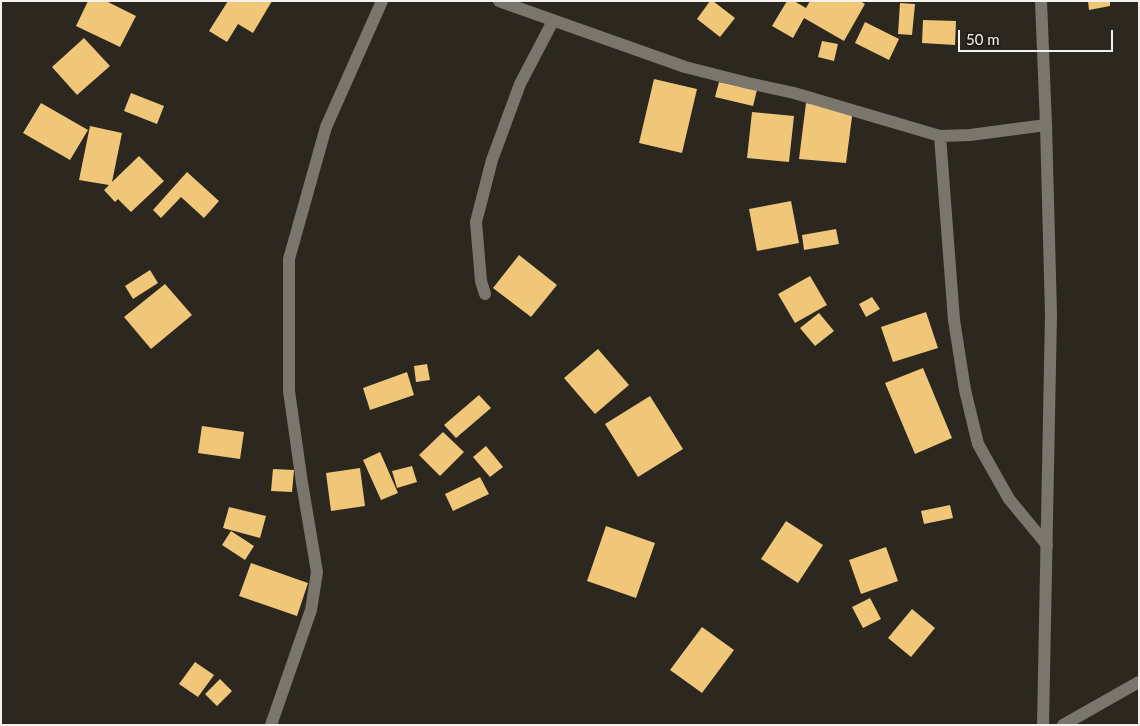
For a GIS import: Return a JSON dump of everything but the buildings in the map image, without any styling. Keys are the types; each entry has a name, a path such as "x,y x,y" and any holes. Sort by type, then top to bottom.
{"street":[{"path":"271,725 311,610 317,572 289,391 289,259 326,126 382,1"},
{"path":"499,1 685,66 794,93 940,136 970,135 1046,125"},
{"path":"1041,1 1051,314 1043,725"},
{"path":"485,294 480,273 476,222 492,160 520,84 553,21"},
{"path":"940,136 954,320 966,390 978,444 1009,499 1047,545"},
{"path":"1062,725 1139,682"}]}
